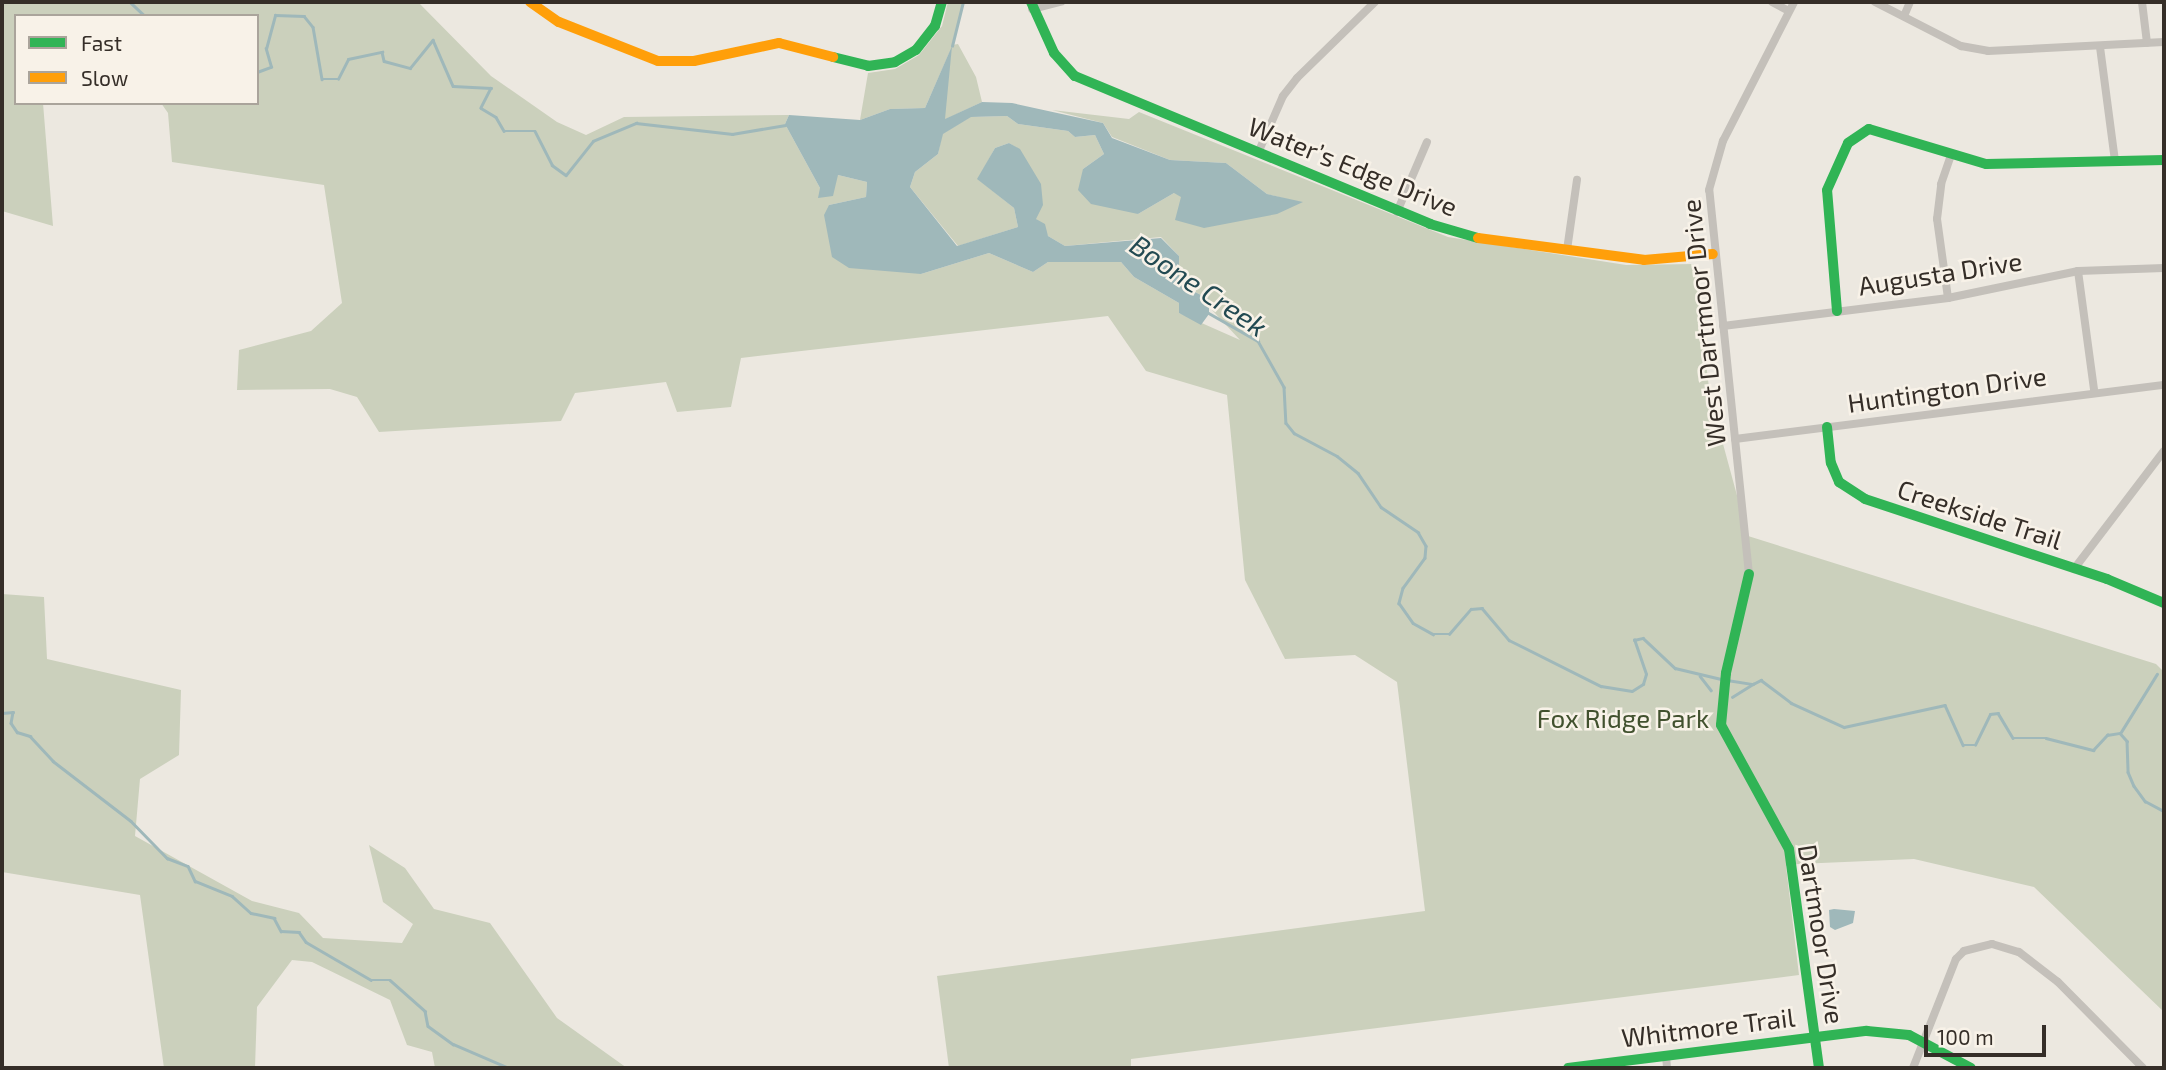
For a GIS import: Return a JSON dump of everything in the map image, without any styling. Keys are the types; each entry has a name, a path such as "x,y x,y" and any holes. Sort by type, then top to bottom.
{"street":[{"path":"530,2 559,22 648,58 674,62 779,43 852,64 884,65 916,50 935,26 942,2"},
{"path":"1031,6 1061,2"},
{"path":"1258,153 1283,96 1374,2"},
{"path":"1772,2 1789,11"},
{"name":"West Dartmoor Drive","path":"1749,575 1713,254 1709,190 1716,158 1794,2"},
{"path":"1875,2 1974,49 2017,52 2164,42"},
{"path":"1904,16 1910,2"},
{"path":"2142,2 2147,43"},
{"name":"Water’s Edge Drive","path":"1031,6 1054,53 1075,76 1397,212 1474,237 1567,250 1644,260 1713,254"},
{"path":"2100,47 2115,162"},
{"path":"1837,311 1827,190 1848,143 1869,129 1891,132 1951,155 1986,164 2164,160"},
{"path":"1397,212 1427,142"},
{"path":"1948,298 1937,219 1951,155"},
{"path":"1567,250 1577,180"},
{"name":"Augusta Drive","path":"1723,326 1948,298 2078,271 2164,268"},
{"path":"2078,271 2094,390"},
{"name":"Huntington Drive","path":"1735,439 2094,390 2164,385"},
{"name":"Creekside Trail","path":"1827,427 1831,463 1839,482 1865,499 2074,569 2164,603"},
{"path":"2074,569 2164,452"},
{"name":"Dartmoor Drive","path":"1749,575 1726,673 1721,709 1724,735 1786,841 1819,1068"},
{"path":"1913,1068 1956,960 1964,951 1992,944 2020,952 2057,982 2143,1068"},
{"name":"Whitmore Trail","path":"1568,1068 1867,1031 1925,1041 1970,1068"},
{"path":"1666,1056 1667,1068"}],"green space":[{"name":"Fox Ridge Park","path":"2,2 418,2 491,76 557,122 586,135 624,117 789,115 785,124 820,188 838,175 867,182 866,197 829,205 921,274 989,253 1033,272 1048,262 1121,262 1134,277 1179,303 1179,313 1240,340 1212,310 1209,299 1179,284 1179,256 1161,237 1065,246 1048,236 1036,219 1020,150 1009,143 995,148 978,179 1014,208 1018,227 958,246 910,187 915,172 938,154 942,134 970,117 1007,116 1018,124 1068,131 1075,137 1095,135 1104,154 1083,169 1138,214 1174,193 1302,203 1267,194 1226,163 1170,160 1112,137 1103,123 1052,110 1129,119 1139,112 1448,237 1626,265 1694,264 1710,396 1748,536 2156,664 2164,672 2164,1012 2034,887 1914,859 1798,864 1786,866 1799,975 1131,1059 1131,1068 949,1068 937,976 1425,911 1397,682 1355,655 1285,659 1245,580 1227,395 1146,371 1108,316 741,358 731,407 677,412 666,382 575,393 561,421 379,432 357,397 330,389 237,390 239,350 311,331 342,303 324,185 172,162 168,113 162,105 259,105 259,14 14,14 14,105 43,105 53,226 2,211"},
{"path":"948,2 963,2 952,45 958,44 976,77 982,102 944,120 951,49 925,108 890,109 860,120 868,73 895,69 919,55 942,26"},
{"path":"2,594 44,597 47,659 181,690 179,755 140,779 135,836 252,901 299,913 323,938 402,943 413,924 383,902 369,845 405,868 434,909 490,923 557,1018 627,1068 435,1068 432,1052 407,1045 390,1000 312,962 292,960 257,1007 255,1068 164,1068 140,895 2,872"}],"water":[{"path":"952,46 945,119 982,102 1012,103 1103,123 1112,138 1170,160 1226,163 1267,194 1303,202 1277,214 1204,228 1175,220 1181,197 1174,193 1138,214 1091,204 1078,190 1083,169 1104,154 1095,135 1075,137 1068,131 1018,124 1007,116 971,117 943,134 938,154 915,172 910,187 957,246 1018,227 1014,208 977,179 995,148 1009,143 1020,149 1041,184 1043,205 1036,219 1045,224 1048,236 1065,246 1161,238 1179,256 1179,284 1209,299 1209,314 1201,325 1179,313 1179,303 1134,277 1121,262 1048,262 1033,272 989,253 921,274 849,268 832,257 824,215 829,205 866,197 867,182 838,175 833,196 818,198 820,188 785,124 789,115 860,120 890,109 925,108"},
{"path":"1829,910 1855,911 1853,923 1835,930 1830,927"}],"waterway":[{"name":"Boone Creek","path":"130,2 143,14"},
{"path":"952,46 963,2"},
{"name":"Boone Creek","path":"259,71 271,67 266,49 275,15 304,16 313,27 322,79 338,79 348,59 382,52 384,61 410,68 433,40 453,86 491,88 481,108 496,117 504,131 535,131 552,165 566,175 593,141 636,123 732,134 785,125"},
{"path":"1207,312 1258,341 1284,387 1286,423 1294,433 1337,456 1358,473 1381,507 1418,532 1426,546 1425,558 1403,588 1399,603 1413,623 1433,634 1449,634 1471,609 1482,608 1509,640 1601,686 1632,691 1643,684 1646,674 1634,640 1643,638 1675,668 1721,679"},
{"path":"2121,732 2157,674"},
{"path":"1700,676 1711,690"},
{"path":"1727,680 1753,684 1761,680 1791,703 1844,727 1945,705 1963,745 1975,745 1990,714 1998,713 2013,738 2046,738 2093,750 2107,735 2120,733 2127,741 2128,772 2134,786 2145,801 2164,811"},
{"path":"1732,697 1753,684"},
{"path":"2,713 13,712 11,723 17,732 30,736 53,761 131,821 167,858 188,866 195,881 232,896 251,913 274,918 281,931 299,932 306,942 371,980 390,980 425,1011 428,1026 453,1044 509,1068"}],"traffic: fast":[{"path":"833,57 868,66 895,62 916,50 935,26 942,2"},
{"path":"1031,2 1054,53 1075,76 1430,224 1478,238"},
{"path":"1837,311 1827,190 1848,143 1869,129 1986,164 2164,160"},
{"path":"1827,427 1831,463 1839,482 1865,499 2107,579 2164,603"},
{"path":"1749,574 1726,673 1721,725 1789,849 1819,1068"},
{"path":"1568,1068 1867,1031 1909,1035 1971,1068"}],"traffic: slow":[{"path":"530,2 559,22 658,61 694,61 779,43 833,57"},
{"path":"1478,238 1644,260 1713,254"}]}
